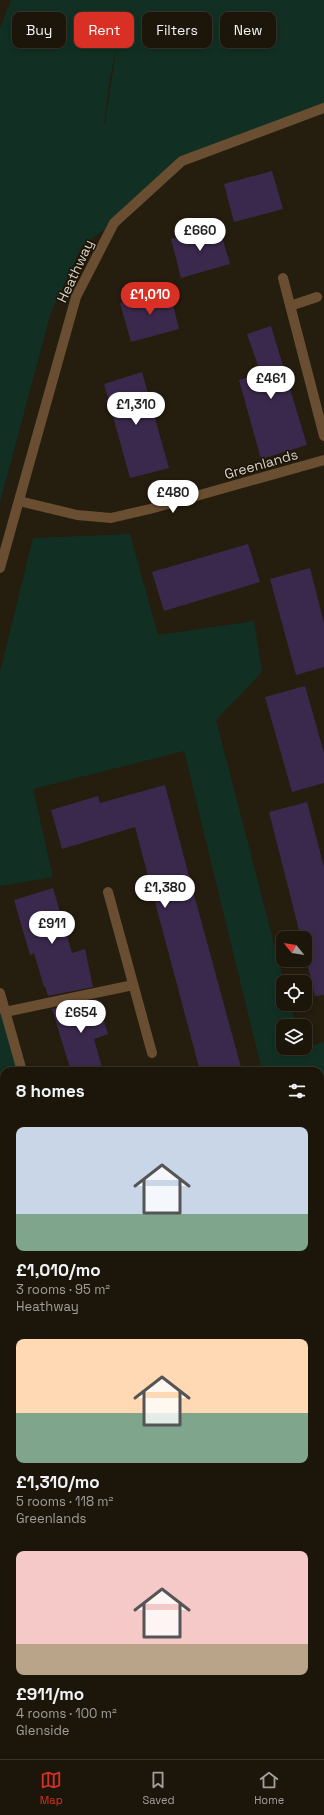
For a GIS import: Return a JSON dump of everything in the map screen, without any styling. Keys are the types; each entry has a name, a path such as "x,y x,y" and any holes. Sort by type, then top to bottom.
{"street":[{"name":"Heathway","path":"0,568 76,297 114,223 182,161 324,108"},
{"path":"283,278 324,436"},
{"path":"290,306 317,297"},
{"name":"Greenlands","path":"19,501 77,515 111,518 150,510 324,460"},
{"path":"108,892 152,1053"},
{"path":"5,1012 133,985"},
{"path":"0,993 21,1067"}],"green space":[{"path":"11,0 324,0 324,108 182,161 114,223 82,246 51,312 0,502 0,28","holes":["74,12 134,12 134,48 117,48 104,124 110,79 116,48 74,48"]},
{"path":"130,534 158,635 254,621 262,672 216,720 276,951 276,967 280,967 282,975 276,975 276,1011 292,1011 294,1019 276,1019 276,1055 312,1055 312,1046 324,1042 324,1067 261,1067 184,751 33,789 53,877 0,886 0,672 33,538"},
{"path":"0,993 21,1067 0,1067"}],"building":[{"path":"272,171 283,209 234,222 224,184"},
{"path":"219,226 230,264 181,278 171,239"},
{"path":"169,289 179,329 131,342 120,303"},
{"path":"271,326 307,445 261,459 239,380 261,374 247,334"},
{"path":"142,372 169,468 130,478 104,384"},
{"path":"248,544 260,582 164,611 152,572"},
{"path":"310,568 324,623 324,667 296,675 270,579"},
{"path":"305,686 324,753 324,783 292,792 265,697"},
{"path":"165,785 241,1067 199,1067 135,827 62,849 51,810 98,796 100,803"},
{"path":"307,802 324,867 324,995 315,996 312,984 312,975 310,975 308,967 312,967 312,931 299,931 269,812"},
{"path":"53,888 72,953 85,949 93,987 48,996 34,953 30,955 14,900"},
{"path":"97,999 108,1034 94,1039 102,1067 70,1067 52,1009"}]}
